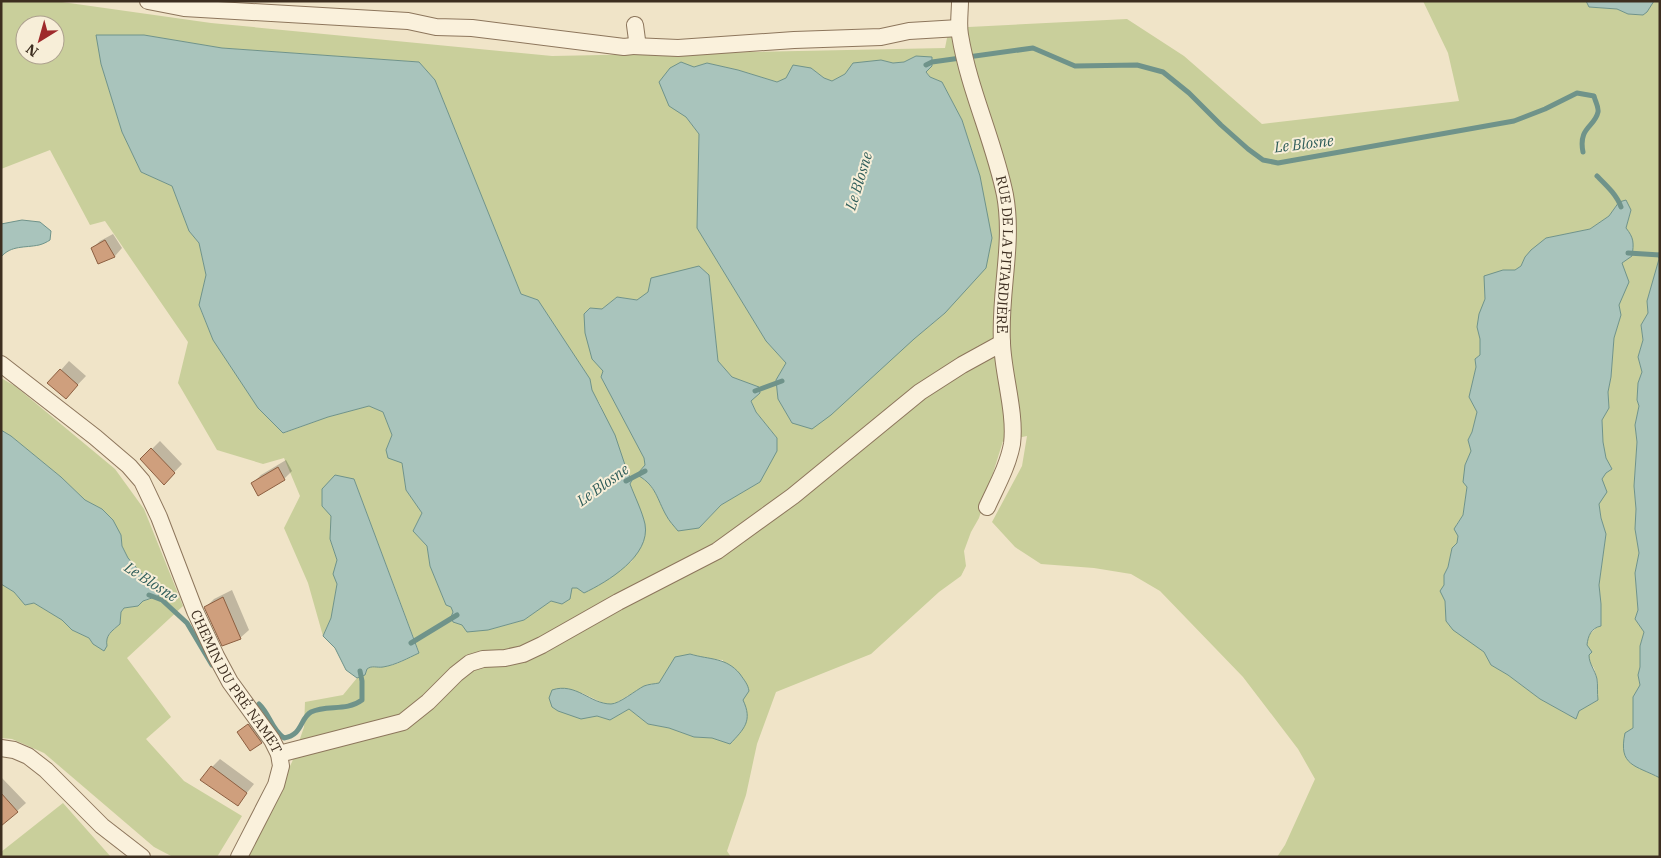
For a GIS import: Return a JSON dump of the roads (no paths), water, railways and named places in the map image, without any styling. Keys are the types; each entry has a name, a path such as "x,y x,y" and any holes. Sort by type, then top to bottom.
{"street":[{"path":"148,1 200,9 408,21 436,27 472,28 624,47 678,48 794,40 880,37 909,31 959,31"},
{"name":"RUE DE LA PITARDIÈRE","path":"960,1 959,31 970,80 997,162 1005,197 1009,230 1003,290 1002,343 1012,426 1012,443 1009,458 987,507"},
{"path":"633,46 637,40 635,25"},
{"path":"279,754 403,722 428,702 470,663 484,659 505,658 523,654 542,646 618,602 717,551 793,496 920,392 962,365 1002,343"},
{"name":"CHEMIN DU PRÉ NAMET","path":"1,364 95,437 129,466 142,481 195,611 216,656 230,682 272,740 279,754 281,766 276,785 239,857"},
{"path":"1,748 14,750 34,760 60,783 102,826 142,857"}],"water":[{"path":"1586,1 1654,1 1643,15 1628,14 1617,9 1589,7"},
{"path":"96,35 144,35 222,48 419,62 435,80 521,294 538,300 590,379 592,390 615,435 628,474 632,480 630,484 645,524 645,536 641,547 634,557 615,575 604,582 584,593 577,588 572,588 570,599 562,604 551,601 524,620 488,630 467,632 462,625 453,622 451,607 446,605 430,566 427,546 413,531 422,513 406,490 402,463 388,458 386,450 392,435 383,412 369,406 328,417 283,433 258,408 213,340 199,305 206,275 199,243 189,231 172,186 141,172 122,132 101,64"},
{"path":"916,56 932,57 932,66 926,72 930,77 942,82 962,120 980,176 992,238 986,268 945,313 831,415 812,429 792,423 778,399 776,380 786,363 766,341 697,228 699,134 686,117 669,106 659,82 670,68 681,62 694,67 707,63 777,82 786,78 793,65 811,68 824,78 832,81 845,74 853,63 881,60 893,63 904,62"},
{"path":"1626,200 1631,210 1626,228 1632,238 1633,251 1632,256 1622,263 1629,282 1619,305 1621,315 1614,338 1608,392 1609,408 1602,420 1606,458 1612,469 1602,479 1607,492 1599,504 1606,534 1599,585 1601,626 1591,633 1587,645 1592,652 1589,658 1597,679 1598,700 1579,711 1576,719 1540,699 1491,665 1484,652 1453,630 1446,621 1445,601 1440,591 1444,585 1444,575 1448,567 1452,548 1457,543 1458,536 1454,529 1463,515 1467,487 1463,482 1465,465 1471,451 1468,440 1477,412 1469,397 1476,367 1475,359 1480,355 1480,339 1477,327 1479,314 1485,299 1484,276 1503,270 1515,270 1521,266 1531,250 1546,238 1590,229 1609,216 1619,202"},
{"path":"22,220 40,222 51,231 50,240 39,245 9,250 1,257 1,224"},
{"path":"1660,250 1660,778 1630,763 1626,758 1623,744 1625,733 1633,728 1633,697 1640,685 1638,675 1640,646 1644,632 1635,619 1638,610 1635,573 1639,553 1635,529 1634,486 1637,442 1635,425 1639,406 1637,400 1638,383 1642,372 1638,357 1643,340 1641,325 1648,313 1647,301"},
{"path":"699,266 709,275 718,361 732,377 759,387 760,393 751,401 756,412 777,438 777,451 760,482 721,505 699,528 678,531 667,517 656,493 639,476 639,472 645,465 644,458 601,377 603,371 592,359 585,333 584,314 590,308 602,309 617,297 637,300 648,292 651,278"},
{"path":"1,430 61,477 85,500 102,509 113,520 121,535 122,546 128,558 142,574 155,582 161,595 143,601 138,606 124,608 121,612 120,624 108,636 107,646 104,651 93,644 89,638 72,630 62,620 34,603 25,605 14,592 1,584"},
{"path":"335,475 354,479 419,653 393,665 369,668 365,675 357,678 346,670 335,648 323,636 331,618 337,584 333,574 337,560 330,539 331,516 322,506 322,489"},
{"path":"690,654 717,660 729,665 740,674 748,686 749,691 743,700 747,714 746,724 730,744 712,738 694,737 669,728 648,724 629,709 610,720 597,716 581,719 552,707 549,698 552,690 561,688 576,691 603,703 614,703 644,686 659,683 675,657"}],"waterway":[{"name":"Le Blosne","path":"926,65 932,62 1033,48 1075,66 1137,65 1163,72 1189,93 1248,149 1263,160 1278,163 1514,121 1545,109 1577,93 1594,96 1598,110 1596,117 1583,137 1583,152"},
{"name":"Le Blosne","path":"1597,176 1614,194 1621,207"},
{"name":"Le Blosne","path":"1628,253 1660,255"},
{"name":"Le Blosne","path":"755,391 782,381"},
{"name":"Le Blosne","path":"626,481 645,471"},
{"name":"Le Blosne","path":"149,595 162,600 187,623 212,665"},
{"name":"Le Blosne","path":"411,643 457,615"},
{"name":"Le Blosne","path":"259,704 266,712 273,726 284,738 295,734 311,712 323,708 350,706 362,700 360,671"}]}
